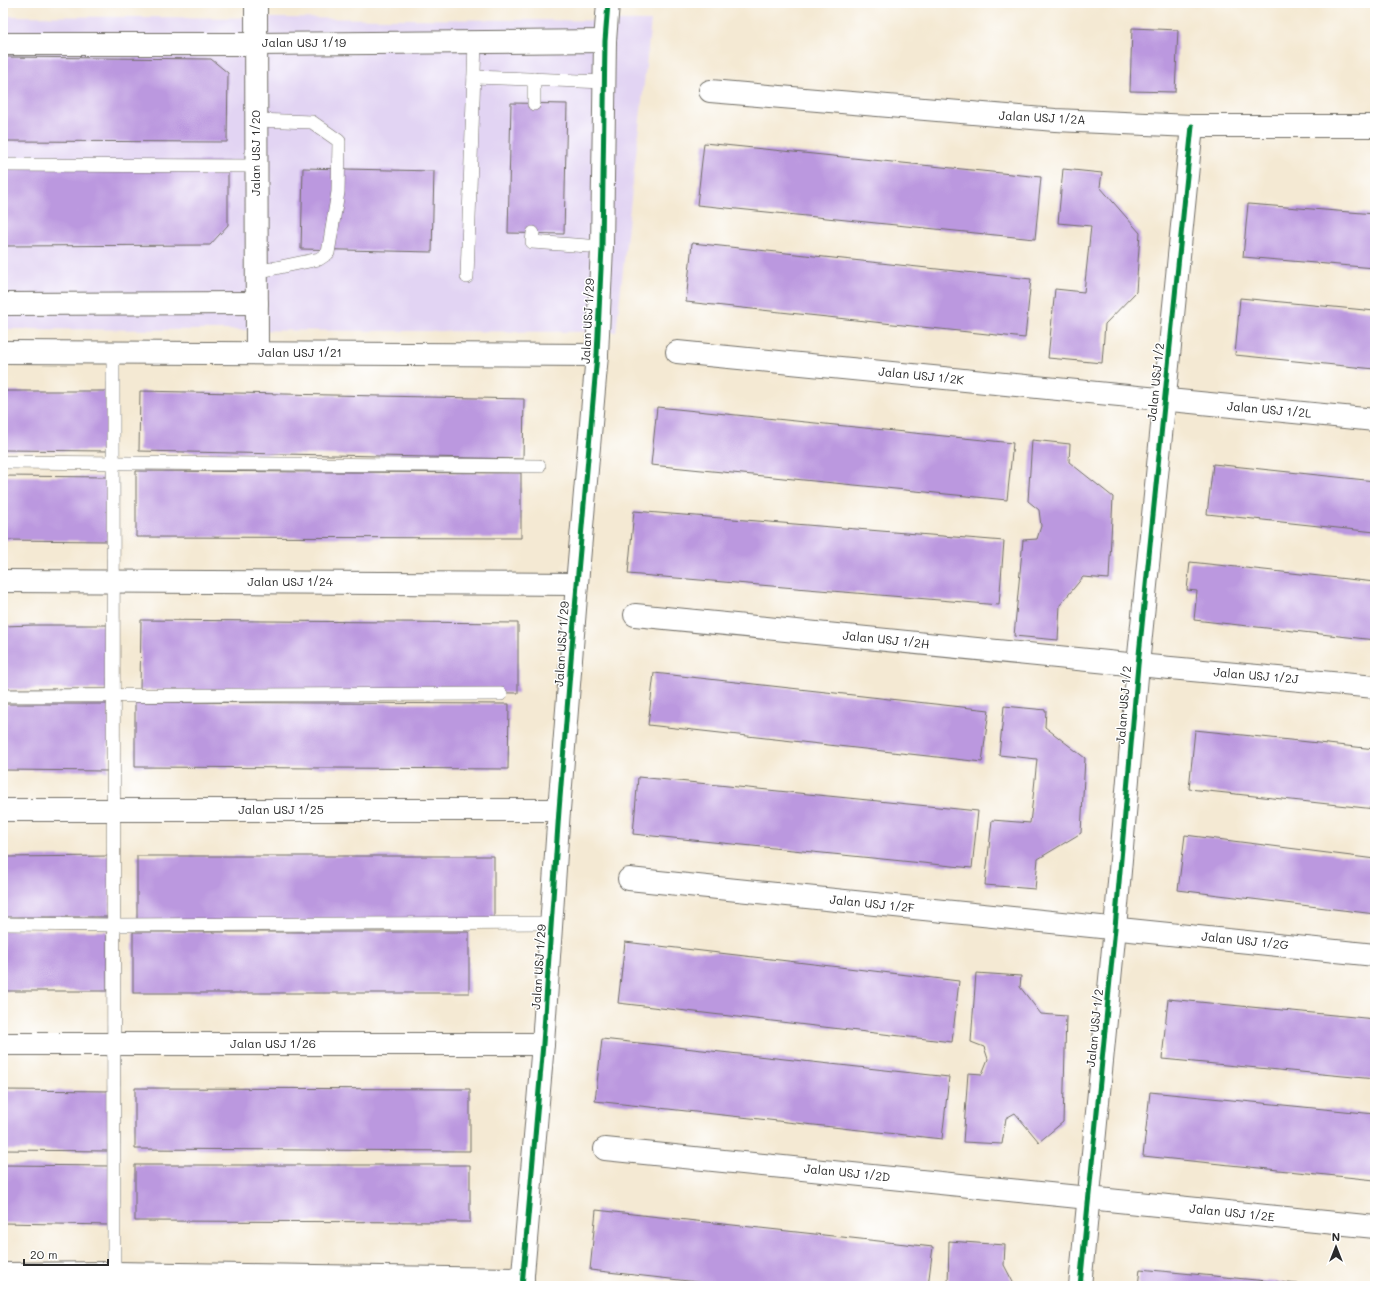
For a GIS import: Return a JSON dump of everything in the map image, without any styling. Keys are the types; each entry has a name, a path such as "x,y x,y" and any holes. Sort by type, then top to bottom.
{"street":[{"name":"Jalan USJ 1/20","path":"256,3 257,353"},
{"name":"Jalan USJ 1/29","path":"522,1283 543,1044 559,810 597,356 602,247 605,41 608,3"},
{"name":"Jalan USJ 1/19","path":"3,44 256,44 605,41"},
{"name":"Jalan USJ 1/2A","path":"710,91 1012,117 1192,126 1375,126"},
{"name":"Jalan USJ 1/2","path":"1080,1286 1115,928 1138,665 1192,126"},
{"path":"3,304 257,303"},
{"name":"Jalan USJ 1/21","path":"3,352 597,356"},
{"name":"Jalan USJ 1/2K","path":"677,352 1164,400"},
{"name":"Jalan USJ 1/2L","path":"1164,400 1375,420"},
{"name":"Jalan USJ 1/24","path":"3,581 577,584"},
{"name":"Jalan USJ 1/2H","path":"635,615 1138,665"},
{"name":"Jalan USJ 1/2J","path":"1138,665 1375,687"},
{"name":"Jalan USJ 1/25","path":"3,810 559,810"},
{"name":"Jalan USJ 1/2F","path":"629,879 1115,928"},
{"name":"Jalan USJ 1/2G","path":"1115,928 1375,955"},
{"name":"Jalan USJ 1/26","path":"3,1044 543,1044"},
{"name":"Jalan USJ 1/2D","path":"605,1149 1089,1198"},
{"name":"Jalan USJ 1/2E","path":"1089,1198 1375,1228"},
{"path":"3,1274 114,1280 522,1283"}],"lane":[{"path":"467,277 475,42"},
{"path":"474,77 605,82"},
{"path":"534,79 534,104"},
{"path":"256,120 312,122 339,142 338,192 328,253 319,259 256,272"},
{"path":"3,165 256,166"},
{"path":"533,233 532,242 602,247"},
{"path":"113,353 114,1280"},
{"path":"3,462 539,466"},
{"path":"3,696 501,694"},
{"path":"3,924 114,925 552,922"}],"shaded area":[{"path":"3,16 651,21 616,332 3,329"}],"building":[{"path":"1132,28 1178,30 1175,92 1130,91"},
{"path":"3,57 211,59 228,73 227,142 3,141"},
{"path":"511,103 567,104 564,234 508,233"},
{"path":"704,143 1041,177 1035,239 697,205"},
{"path":"228,161 228,225 210,245 3,246 3,162"},
{"path":"303,168 434,171 432,252 301,249"},
{"path":"1063,169 1102,173 1100,187 1140,233 1136,292 1105,324 1102,363 1048,358 1055,289 1084,292 1091,226 1058,223"},
{"path":"1248,204 1375,214 1375,268 1243,257"},
{"path":"692,243 1031,279 1025,338 686,302"},
{"path":"1240,298 1375,311 1375,369 1235,355"},
{"path":"3,391 110,391 110,451 3,450"},
{"path":"140,391 524,399 523,459 139,451"},
{"path":"657,407 1013,443 1007,500 651,465"},
{"path":"1032,440 1070,444 1069,462 1113,497 1109,579 1083,577 1060,605 1058,640 1014,636 1023,540 1037,539 1041,526 1039,510 1028,501"},
{"path":"1213,464 1375,481 1375,532 1207,514"},
{"path":"136,471 521,473 521,538 136,537"},
{"path":"3,476 109,477 108,541 3,540"},
{"path":"634,511 1004,541 999,605 628,574"},
{"path":"1190,562 1375,582 1375,640 1194,620 1197,591 1187,590"},
{"path":"141,620 518,623 518,693 140,690"},
{"path":"110,625 110,689 3,689 3,626"},
{"path":"654,673 989,710 982,762 648,725"},
{"path":"135,702 509,704 508,769 135,767"},
{"path":"3,704 109,704 108,771 3,770"},
{"path":"1004,706 1046,710 1045,727 1085,758 1081,833 1038,859 1035,889 985,885 992,820 1030,823 1034,789 1037,759 999,755"},
{"path":"1195,730 1375,749 1375,809 1189,789"},
{"path":"638,777 978,811 972,868 633,834"},
{"path":"1185,835 1375,859 1375,914 1178,890"},
{"path":"110,856 110,917 3,917 3,857"},
{"path":"137,856 494,856 494,922 137,921"},
{"path":"3,930 107,931 107,991 3,991"},
{"path":"133,932 469,932 469,993 133,993"},
{"path":"625,942 959,981 952,1042 618,1003"},
{"path":"976,973 1021,976 1020,987 1041,1014 1066,1016 1063,1122 1039,1142 1015,1113 1006,1118 1002,1144 963,1142 968,1073 982,1074 988,1059 984,1047 971,1042"},
{"path":"1168,999 1375,1019 1375,1079 1162,1059"},
{"path":"602,1039 949,1077 942,1139 595,1101"},
{"path":"135,1088 470,1089 470,1151 135,1149"},
{"path":"3,1090 111,1091 110,1151 3,1150"},
{"path":"1150,1092 1375,1114 1375,1180 1143,1156"},
{"path":"3,1165 110,1166 110,1225 3,1223"},
{"path":"135,1165 470,1165 470,1222 135,1221"},
{"path":"596,1210 933,1247 928,1286 733,1286 590,1270"},
{"path":"949,1241 1005,1245 1004,1265 1015,1286 948,1286"},
{"path":"1140,1269 1309,1285 1309,1286 1138,1286"}],"cycle path":[{"path":"522,1286 543,1044 559,810 577,584 597,355 602,247 605,41 608,3"},
{"path":"1080,1286 1115,928 1138,665 1192,126"}]}
